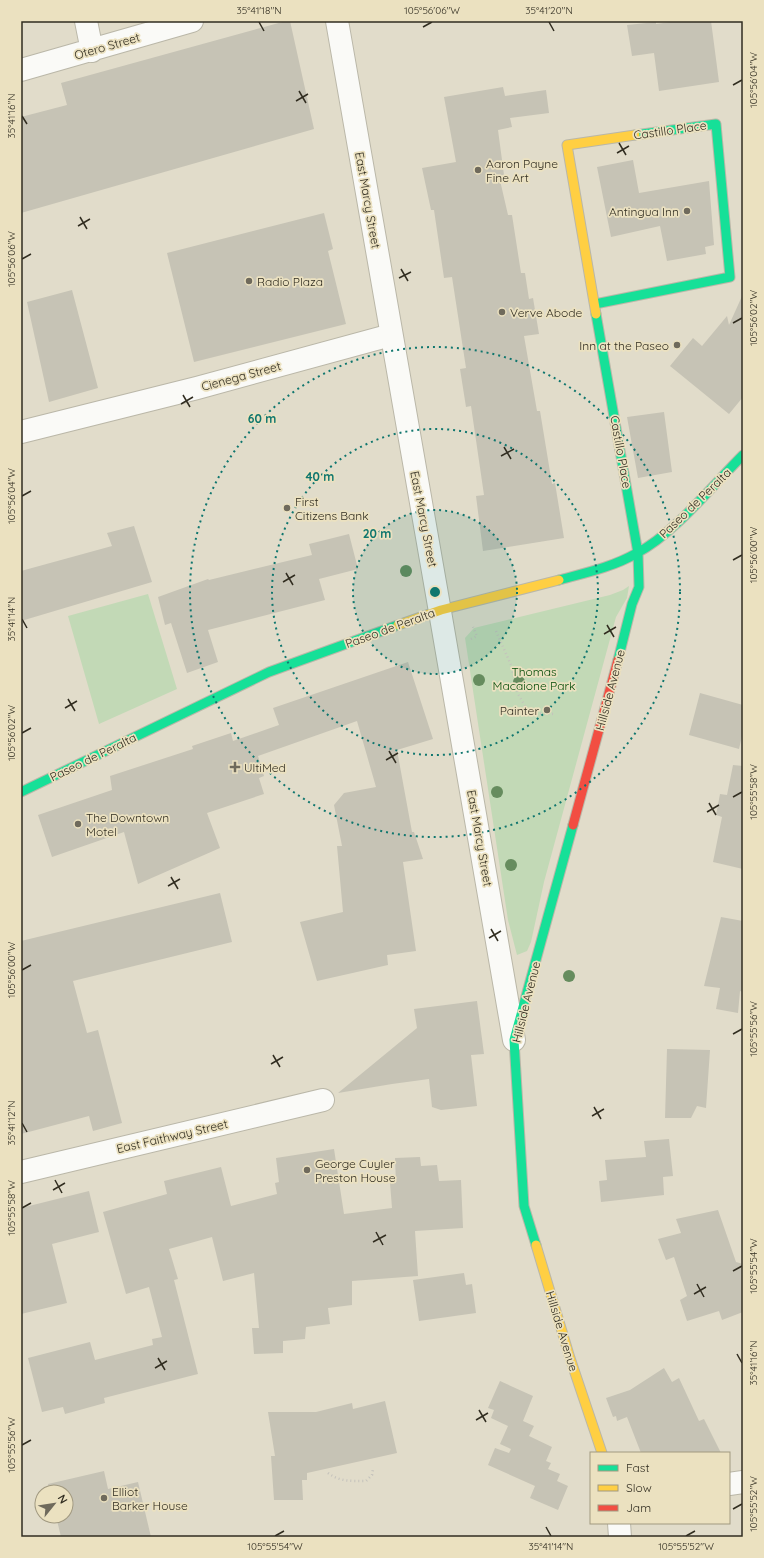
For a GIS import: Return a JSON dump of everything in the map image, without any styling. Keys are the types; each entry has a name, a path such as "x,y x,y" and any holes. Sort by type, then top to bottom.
{"street":[{"path":"86,21 92,51"},
{"name":"Otero Street","path":"21,70 92,51 192,21"},
{"name":"East Marcy Street","path":"337,21 391,335 441,610 514,1040"},
{"name":"Castillo Place","path":"595,304 730,277 716,124 567,145 638,553"},
{"name":"Cienega Street","path":"21,432 197,388 391,335"},
{"name":"Paseo de Peralta","path":"21,792 269,672 441,610 603,568 638,553 674,526 743,455"},
{"name":"Hillside Avenue","path":"602,1452 570,1358 524,1206 514,1040 610,691 632,604 639,587 638,553"},
{"name":"East Faithway Street","path":"21,1172 323,1100"},
{"path":"730,1484 743,1482"},
{"path":"620,1524 620,1537"}],"path":[{"path":"470,640 477,636 472,626"},
{"path":"496,631 511,665 518,694 529,713 556,714"},
{"path":"328,1473 335,1479 366,1482 372,1475 373,1469"}],"green space":[{"name":"Thomas Macaione Park","path":"629,586 627,598 616,617 544,882 531,942 527,951 517,955 508,920 465,638 474,628 610,595"},
{"path":"148,594 177,689 99,724 68,616"}],"building":[{"path":"290,21 314,129 21,213 21,117 67,105 61,83"},
{"path":"678,21 711,21 719,82 659,91 654,53 632,56 627,25 656,22 656,24"},
{"path":"503,87 505,96 546,90 549,113 510,118 512,127 498,130 504,175 499,176 508,215 512,215 521,273 525,273 529,299 533,298 539,334 524,336 537,411 540,411 552,484 555,483 564,538 483,551 476,496 484,495 471,406 466,407 460,369 466,368 452,277 444,278 434,210 431,210 422,168 456,162 444,97"},
{"path":"633,160 639,193 709,181 714,245 705,247 706,254 667,261 660,226 611,237 597,167"},
{"name":"Radio Plaza","path":"324,213 333,249 328,251 346,324 194,362 167,253"},
{"path":"72,290 98,388 49,402 27,302"},
{"path":"743,294 743,397 729,414 670,366 693,338 702,346 727,316 729,325"},
{"path":"664,412 672,472 638,478 627,417"},
{"path":"134,526 152,582 21,621 21,571 112,546 107,533"},
{"path":"349,534 358,569 319,579 325,600 208,630 218,662 187,673 171,623 165,625 158,597 208,579 312,555 309,544"},
{"path":"408,662 433,739 397,750 412,832 414,832 423,859 403,862 416,951 387,955 388,965 317,981 300,922 343,912 337,846 342,846 334,805 344,793 376,787 357,721 258,756 264,776 259,778 264,794 207,813 220,848 138,884 124,832 52,857 38,815 112,790 110,776 193,749 192,746 231,733 233,741 279,725 273,708"},
{"path":"700,693 743,705 743,732 739,749 689,735"},
{"path":"733,765 743,766 743,869 713,862 722,817 716,815 720,794 727,795"},
{"path":"220,893 232,942 73,981 87,1033 98,1030 122,1123 93,1131 89,1116 21,1134 21,941"},
{"path":"721,917 743,921 743,992 740,991 738,1013 716,1009 720,988 704,986"},
{"path":"477,1001 484,1054 471,1055 477,1106 441,1110 432,1107 429,1079 338,1093 417,1028 414,1009"},
{"path":"667,1049 710,1050 706,1108 697,1106 691,1118 665,1118"},
{"path":"669,1139 673,1176 663,1177 664,1195 601,1202 599,1181 607,1180 605,1160 646,1157 644,1141"},
{"path":"334,1149 344,1214 392,1208 390,1183 396,1183 395,1158 420,1157 421,1166 437,1165 439,1181 461,1180 463,1228 415,1231 418,1276 352,1281 352,1305 328,1308 330,1324 306,1327 305,1339 283,1341 283,1353 254,1354 252,1328 259,1328 254,1273 223,1281 212,1237 169,1249 178,1279 174,1280 198,1374 104,1398 105,1403 65,1414 63,1407 42,1412 28,1358 90,1342 95,1360 153,1345 152,1339 162,1337 149,1287 126,1294 103,1212 167,1194 164,1181 221,1167 231,1206 277,1194 275,1183 279,1182 276,1158"},
{"path":"89,1191 99,1232 52,1244 67,1303 21,1314 21,1208"},
{"path":"718,1210 736,1262 743,1264 743,1312 722,1320 719,1311 687,1321 680,1300 687,1296 674,1257 666,1260 658,1239 681,1233 676,1219"},
{"path":"464,1273 466,1285 472,1284 476,1313 419,1321 413,1280"},
{"path":"664,1368 672,1382 679,1378 699,1421 704,1419 720,1452 641,1452 627,1417 617,1421 616,1416 613,1417 606,1398 630,1390"},
{"path":"500,1381 533,1396 523,1421 534,1426 529,1436 552,1447 546,1461 551,1463 548,1469 560,1474 557,1481 568,1486 558,1510 530,1498 535,1486 488,1465 495,1448 509,1453 511,1449 500,1444 508,1426 491,1418 494,1410 488,1408"},
{"path":"385,1401 397,1453 307,1473 307,1480 302,1480 303,1500 274,1500 271,1456 275,1456 268,1412 316,1412 352,1403 353,1409"},
{"name":"Elliot Barker House","path":"104,1471 108,1489 138,1482 151,1537 61,1537 58,1524 74,1524 74,1484 48,1484"}],"traffic: fast":[{"path":"595,304 730,277 716,124 635,135"},
{"path":"596,314 638,553 639,587 632,604 618,660"},
{"path":"559,580 618,562 651,545 679,522 743,455"},
{"path":"21,792 269,672 398,625"},
{"path":"536,1245 524,1206 514,1040 573,825"}],"traffic: slow":[{"path":"596,314 567,145 635,135"},
{"path":"398,625 441,610 559,580"},
{"path":"536,1245 570,1358 602,1452"}],"traffic: jam":[{"path":"573,825 618,660"}],"place":[{"name":"Aaron Payne Fine Art","path":"478,170"},
{"name":"Antingua Inn","path":"687,211"},
{"name":"Radio Plaza","path":"249,281"},
{"name":"Verve Abode","path":"502,312"},
{"name":"Inn at the Paseo","path":"677,345"},
{"name":"First Citizens Bank","path":"287,508"},
{"name":"Painter","path":"547,710"},
{"name":"UltiMed","path":"235,767"},
{"name":"The Downtown Motel","path":"78,824"},
{"name":"George Cuyler Preston House","path":"307,1170"},
{"name":"Elliot Barker House","path":"104,1498"}]}
